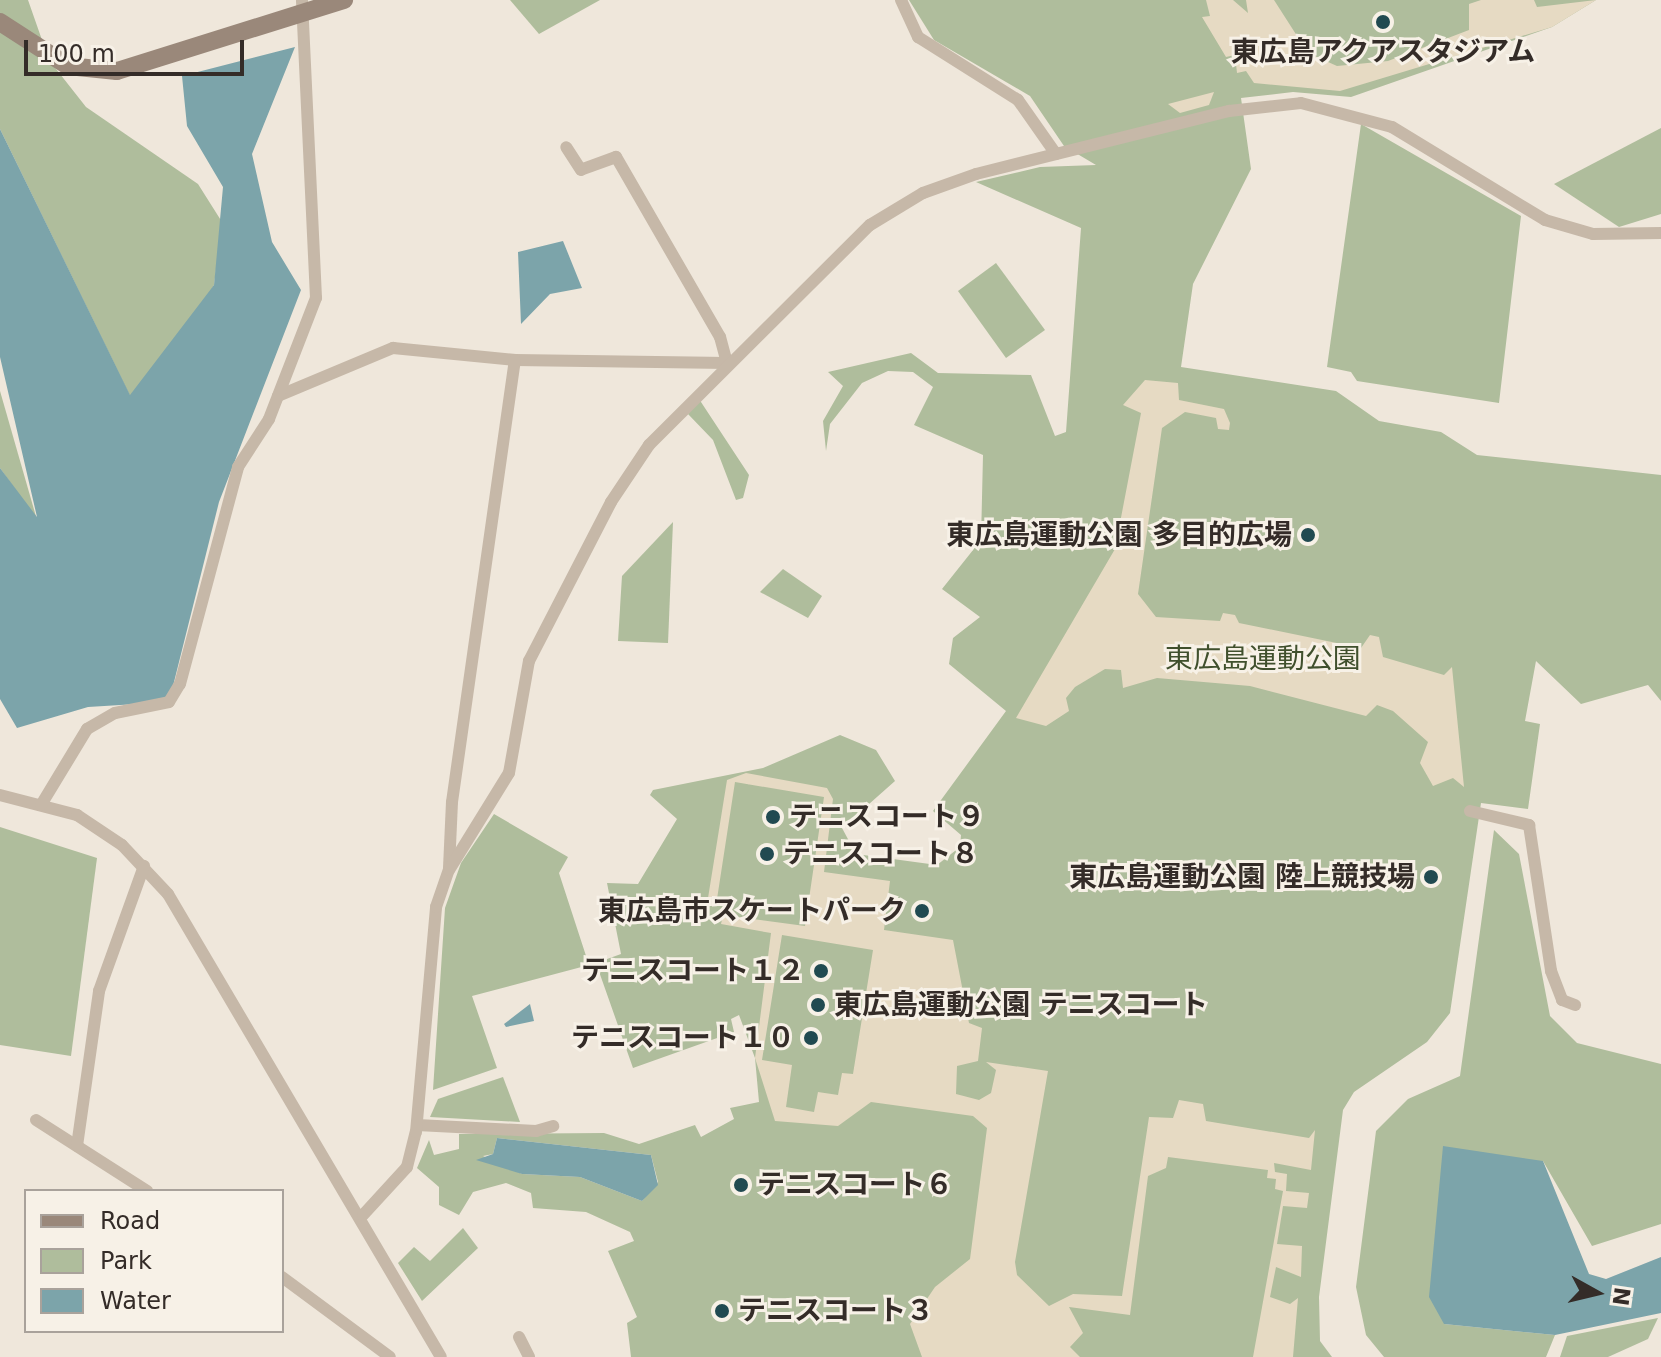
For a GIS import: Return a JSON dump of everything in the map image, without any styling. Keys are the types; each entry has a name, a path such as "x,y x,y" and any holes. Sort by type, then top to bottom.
{"street":[{"path":"0,22 68,66 117,71 303,7 344,0"},
{"path":"901,0 918,37 1018,100 1056,154"},
{"path":"41,805 87,729 115,713 169,702 180,684 238,467 278,396 320,274 303,7"},
{"path":"363,1215 407,1167 417,1125 436,907 449,870 509,773 529,661 611,502 649,445 727,363 870,225 923,193 1056,154 1229,111 1328,105 1392,127 1545,220 1593,234 1661,233"},
{"path":"566,147 581,170 616,157 720,337 727,363"},
{"path":"278,396 393,348 515,360 727,363"},
{"path":"449,870 452,802 515,360"},
{"path":"0,795 77,815 144,866 168,894 363,1215 441,1357"},
{"path":"1470,811 1529,825 1551,971 1562,1000 1575,1005"},
{"path":"77,1146 99,991 144,866"},
{"path":"36,1120 144,1189"},
{"path":"417,1125 536,1131 553,1126"},
{"path":"284,1278 390,1357"},
{"path":"519,1337 529,1357"}],"green space":[{"path":"0,0 28,0 49,60 86,107 198,184 222,222 214,285 188,332 130,396 0,129"},
{"path":"510,0 600,0 539,34"},
{"name":"東広島運動公園","path":"909,0 1596,0 1552,27 1351,97 1293,92 1241,98 1251,169 1193,284 1181,367 1336,391 1379,421 1441,432 1477,455 1661,475 1661,701 1648,685 1581,704 1536,661 1525,721 1540,724 1528,809 1481,803 1450,1013 1427,1042 1354,1092 1343,1110 1319,1297 1320,1341 1332,1357 631,1357 627,1323 637,1317 608,1251 634,1241 630,1232 586,1212 533,1208 531,1193 506,1183 473,1192 459,1215 439,1205 439,1187 417,1168 429,1140 434,1155 459,1149 459,1134 604,1133 639,1144 695,1125 701,1137 734,1119 730,1108 759,1102 755,1058 739,1015 731,1019 734,1032 633,1068 596,963 621,954 607,883 638,884 677,819 650,795 653,790 763,768 840,735 876,750 895,781 842,828 856,854 937,865 960,847 961,835 933,811 1006,711 949,664 953,638 980,617 942,589 981,540 983,455 914,425 933,387 913,372 888,371 862,383 830,424 826,451 823,421 843,386 828,372 911,353 938,373 1031,375 1055,436 1066,432 1081,228 976,182 1040,167 1096,165 1064,146 1030,96 934,40","holes":["497,1138 651,1155 658,1182 642,1201 580,1177 522,1174 483,1156 493,1154"]},
{"path":"1361,124 1521,216 1499,403 1357,381 1351,372 1327,367"},
{"path":"1661,128 1661,214 1619,227 1554,184"},
{"path":"996,263 1045,330 1006,358 958,291"},
{"path":"0,391 37,520 0,468"},
{"path":"699,399 749,475 743,498 736,500 713,440 688,414"},
{"path":"673,522 668,643 618,641 622,576"},
{"path":"783,569 822,596 808,618 760,592"},
{"path":"494,814 568,857 559,873 589,965 472,996 497,1068 433,1090 445,908 461,863"},
{"path":"0,827 97,858 71,1056 0,1045"},
{"path":"1494,830 1519,854 1550,1016 1577,1043 1661,1064 1661,1224 1592,1246 1543,1161 1444,1324 1555,1335 1546,1357 1384,1357 1366,1335 1356,1287 1376,1131 1408,1099 1460,1076"},
{"path":"503,1077 520,1122 430,1117 438,1099"},
{"path":"463,1228 478,1248 422,1301 398,1263 414,1247 430,1261"},
{"path":"1658,1318 1648,1339 1608,1357 1560,1357 1567,1336"}],"shaded area":[{"path":"1206,0 1233,0 1248,13 1246,0 1274,0 1308,53 1337,66 1388,61 1469,30 1469,4 1481,0 1534,0 1537,7 1596,0 1552,27 1340,91 1254,83 1246,71 1237,73 1235,55 1226,57 1202,17 1210,16"},
{"path":"1214,92 1209,105 1180,113 1168,104"},
{"path":"1145,380 1178,383 1179,400 1224,409 1230,423 1229,430 1218,429 1216,418 1185,412 1162,428 1138,594 1156,617 1220,621 1223,613 1235,615 1239,623 1361,648 1370,635 1379,637 1383,657 1444,675 1452,667 1464,787 1453,778 1433,786 1420,763 1428,742 1393,711 1377,705 1366,716 1250,686 1157,678 1123,688 1121,670 1105,669 1075,687 1066,698 1069,711 1046,726 1016,718 1115,549 1141,413 1123,405"},
{"path":"746,773 827,788 833,799 824,872 890,881 884,930 953,940 969,1023 982,1028 978,1061 957,1066 956,1094 979,1100 991,1093 996,1070 986,1062 1048,1071 1015,1262 1017,1275 1049,1306 1073,1294 1122,1296 1149,1117 1173,1118 1179,1100 1203,1104 1206,1121 1309,1138 1315,1130 1311,1170 1274,1163 1275,1172 1287,1174 1286,1191 1309,1193 1307,1208 1283,1206 1277,1244 1302,1246 1301,1277 1276,1267 1270,1297 1290,1304 1298,1298 1293,1357 1253,1357 1283,1191 1275,1189 1276,1179 1267,1178 1268,1170 1168,1157 1166,1168 1148,1176 1130,1315 1069,1307 1083,1333 1070,1347 1080,1357 922,1357 910,1324 935,1287 970,1259 987,1128 973,1116 871,1102 838,1126 775,1121 755,1058 771,933 721,924 723,915 805,926 824,797 735,782 717,899 708,898 727,780","holes":["782,935 873,950 853,1074 842,1073 838,1095 818,1092 814,1112 786,1107 792,1065 762,1060"]}],"water":[{"path":"295,47 252,154 272,242 301,290 219,502 169,702 88,707 17,728 0,699 0,468 37,517 0,357 0,129 130,395 214,285 223,187 187,126 182,76"},
{"path":"563,241 582,288 550,294 521,324 518,252"},
{"path":"530,1004 534,1021 506,1027 504,1024"},
{"path":"497,1138 651,1155 658,1185 642,1201 580,1177 522,1174 476,1160 493,1154"},
{"path":"1443,1146 1543,1161 1589,1274 1606,1279 1661,1257 1661,1313 1555,1335 1444,1324 1429,1297"}],"place":[{"name":"東広島アクアスタジアム","path":"1383,22"},
{"name":"東広島運動公園 多目的広場","path":"1308,535"},
{"name":"テニスコート９","path":"773,817"},
{"name":"テニスコート８","path":"767,854"},
{"name":"東広島運動公園 陸上競技場","path":"1431,877"},
{"name":"東広島市スケートパーク","path":"922,911"},
{"name":"テニスコート１２","path":"821,971"},
{"name":"東広島運動公園 テニスコート","path":"818,1005"},
{"name":"テニスコート１０","path":"811,1038"},
{"name":"テニスコート６","path":"741,1185"},
{"name":"テニスコート３","path":"722,1311"}]}
